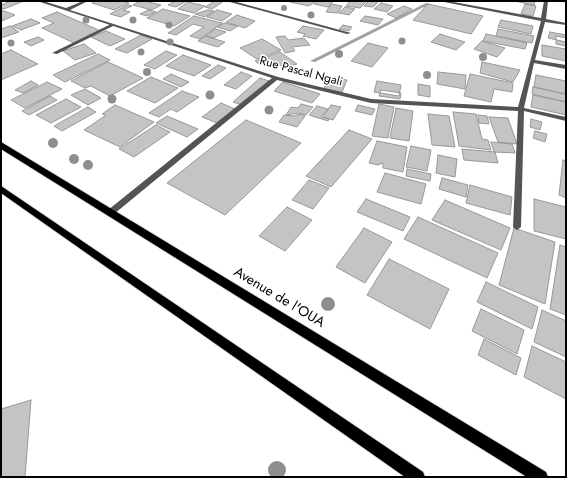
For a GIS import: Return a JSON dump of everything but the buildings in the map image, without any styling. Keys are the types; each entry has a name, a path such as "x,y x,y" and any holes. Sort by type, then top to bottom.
{"main road":[{"name":"Avenue de l'OUA","path":"1,145 541,477"},
{"path":"1,190 418,477"}],"street":[{"name":"Rue Pascal Ngali","path":"39,1 276,78 371,101 521,109 566,119"},
{"path":"66,10 86,1"},
{"path":"228,1 349,33"},
{"path":"441,1 543,21 566,24"},
{"path":"517,227 521,109 543,21 546,1"},
{"path":"55,54 113,25"},
{"path":"532,61 566,67"},
{"path":"111,212 276,78"}],"waterway":[{"path":"313,61 428,4"}]}
